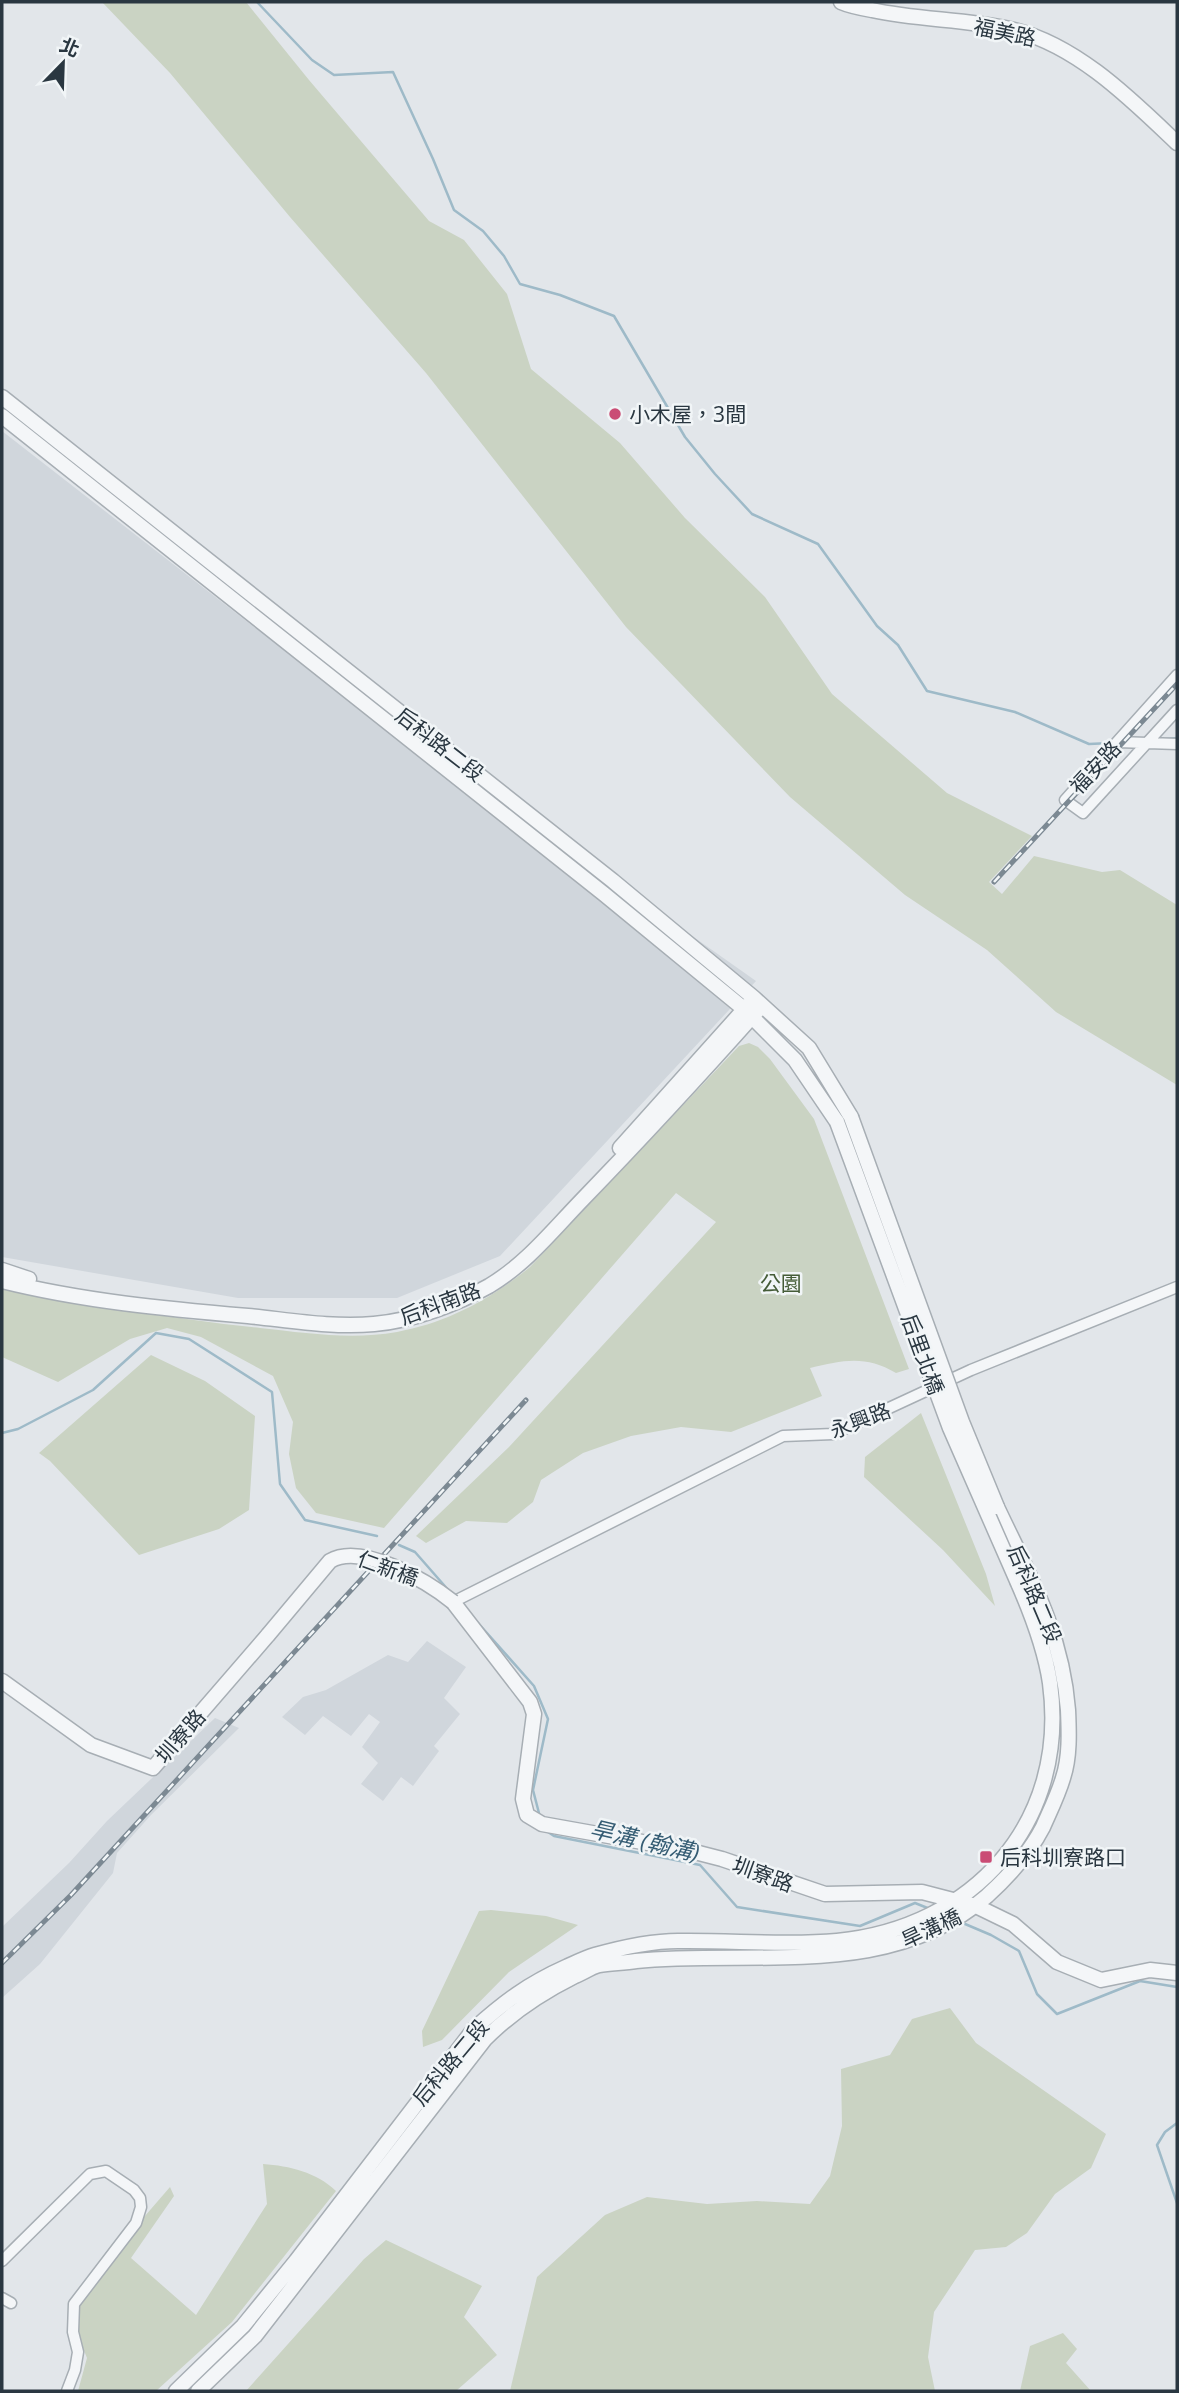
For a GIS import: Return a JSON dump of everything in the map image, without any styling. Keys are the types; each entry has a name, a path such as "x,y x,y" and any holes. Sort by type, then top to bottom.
{"street":[{"name":"福美路","path":"841,2 890,14 1008,29 1037,37 1122,90 1177,143"},
{"name":"后科路二段","path":"2,397 247,591 487,791"},
{"name":"后科路二段","path":"2,416 237,604 487,791 613,881 753,1007 809,1048 851,1117"},
{"path":"237,604 247,591"},
{"name":"福安路","path":"1177,676 1065,800 1083,813 1177,710"},
{"path":"1118,741 1177,744"},
{"name":"后科路二段","path":"753,1007 795,1060 837,1122"},
{"name":"后科南路","path":"2,1281 38,1290 138,1305 340,1325 374,1324 413,1317 472,1295 491,1285 522,1262 753,1007"},
{"name":"后里北橋","path":"851,1117 962,1422 997,1507"},
{"name":"后科南路","path":"2,1270 33,1280 84,1290 241,1309 340,1318 412,1309 468,1286 518,1255 652,1120"},
{"name":"后里北橋","path":"837,1122 950,1428 1018,1583"},
{"name":"永興路","path":"453,1602 783,1436 833,1434 971,1370 1177,1287"},
{"name":"后科路二段","path":"976,1906 1017,1867 1037,1839 1064,1776 1069,1731 1066,1687 1058,1645 1049,1618 997,1507"},
{"name":"仁新橋","path":"268,1635 330,1560 338,1556 350,1554 405,1571 432,1585 453,1602"},
{"name":"后科路二段","path":"957,1901 990,1874 1012,1848 1028,1823 1042,1788 1052,1716 1050,1682 1035,1622 1018,1583"},
{"name":"圳寮路","path":"453,1602 530,1702 534,1714 523,1800 527,1815 542,1824 699,1853 825,1894 922,1892 976,1906 1013,1924 1057,1962 1101,1980 1150,1970 1177,1973"},
{"name":"圳寮路","path":"2,1681 91,1745 153,1768 268,1635"},
{"name":"旱溝橋","path":"841,1948 901,1930 957,1901"},
{"name":"旱溝橋","path":"841,1948 903,1944 941,1927 976,1906"},
{"name":"后科路二段","path":"176,2391 243,2326 474,2029 533,1982 593,1955 675,1941 841,1948"},
{"name":"后科路二段","path":"198,2391 255,2336 485,2039 507,2017 542,1992 597,1966 677,1957 841,1948"},
{"path":"2,2261 90,2174 106,2171 134,2190 139,2198 141,2207 136,2223 74,2304 73,2332 78,2353 67,2391"}],"shaded area":[{"path":"2,431 254,627 756,981 500,1256 397,1298 238,1298 2,1257"},
{"path":"427,1641 466,1667 444,1698 460,1714 434,1746 439,1751 413,1786 401,1777 383,1801 361,1784 378,1763 362,1747 380,1722 369,1714 351,1736 323,1716 305,1735 282,1717 303,1697 326,1690 388,1655 408,1662"},
{"path":"215,1718 239,1728 151,1815 117,1853 113,1873 40,1964 2,1998 2,1927 69,1863 107,1821"}],"green space":[{"path":"102,2 246,2 429,221 464,240 507,294 531,369 620,443 685,518 765,597 832,694 947,793 1032,836 989,882 1002,894 1034,856 1102,872 1120,870 1177,905 1177,1085 1056,1012 987,950 905,895 790,797 626,627 426,373 290,217 170,73"},
{"name":"公園","path":"749,1043 758,1047 770,1059 814,1119 909,1369 896,1373 864,1361 810,1368 822,1396 731,1432 681,1427 631,1436 583,1453 541,1480 533,1502 507,1523 466,1521 426,1543 416,1536 509,1447 716,1222 676,1193 384,1528 316,1513 296,1488 289,1454 293,1422 273,1376 201,1337 167,1328 130,1339 58,1382 2,1357 2,1288 195,1320 328,1335 397,1332 451,1316 484,1299 530,1267 739,1046"},
{"path":"151,1355 205,1381 255,1416 249,1510 219,1529 139,1555 50,1461 39,1453"},
{"path":"921,1413 986,1574 995,1606 943,1550 864,1477 865,1457"},
{"path":"479,1911 546,1916 578,1925 509,1972 442,2040 423,2047 422,2031"},
{"path":"950,2008 976,2043 1106,2134 1091,2168 1055,2194 1027,2233 1006,2247 975,2250 934,2312 928,2357 935,2391 510,2391 537,2277 605,2215 647,2197 707,2204 757,2201 810,2204 830,2176 842,2126 841,2069 890,2055 912,2019"},
{"path":"263,2164 302,2171 320,2179 336,2191 232,2322 156,2391 78,2391 87,2358 73,2323 81,2298 100,2268 170,2187 174,2196 131,2258 196,2315 267,2204"},
{"path":"386,2240 482,2286 464,2317 497,2355 456,2391 246,2391 364,2259"},
{"path":"1063,2333 1077,2349 1066,2363 1091,2391 1020,2391 1030,2346"}],"waterway":[{"path":"257,2 312,60 334,75 393,72 454,210 483,231 504,256 520,284 560,295 614,316 685,437 715,474 752,514 818,544 877,626 898,645 927,691 1015,712 1089,744 1111,743"},
{"path":"1167,739 1177,738"},
{"name":"旱溝 (翰溝)","path":"2,1433 18,1429 93,1390 156,1333 189,1339 272,1392 280,1484 305,1520 377,1536"},
{"name":"旱溝 (翰溝)","path":"399,1545 415,1552 450,1592"},
{"name":"旱溝 (翰溝)","path":"478,1623 534,1686 548,1719 533,1790 540,1817"},
{"name":"旱溝 (翰溝)","path":"545,1830 554,1836 700,1865 737,1907 860,1926 915,1903 930,1909"},
{"name":"旱溝 (翰溝)","path":"958,1921 1019,1951 1037,1994 1057,2014 1140,1981 1177,1987"},
{"name":"旱溝 (翰溝)","path":"1177,2123 1165,2132 1157,2145 1177,2203"}],"railway":[{"path":"994,882 1177,684"},
{"path":"2,1963 71,1895 526,1400"}],"place":[{"name":"小木屋，3間","path":"615,414"},
{"name":"后科圳寮路口","path":"986,1857"}]}
